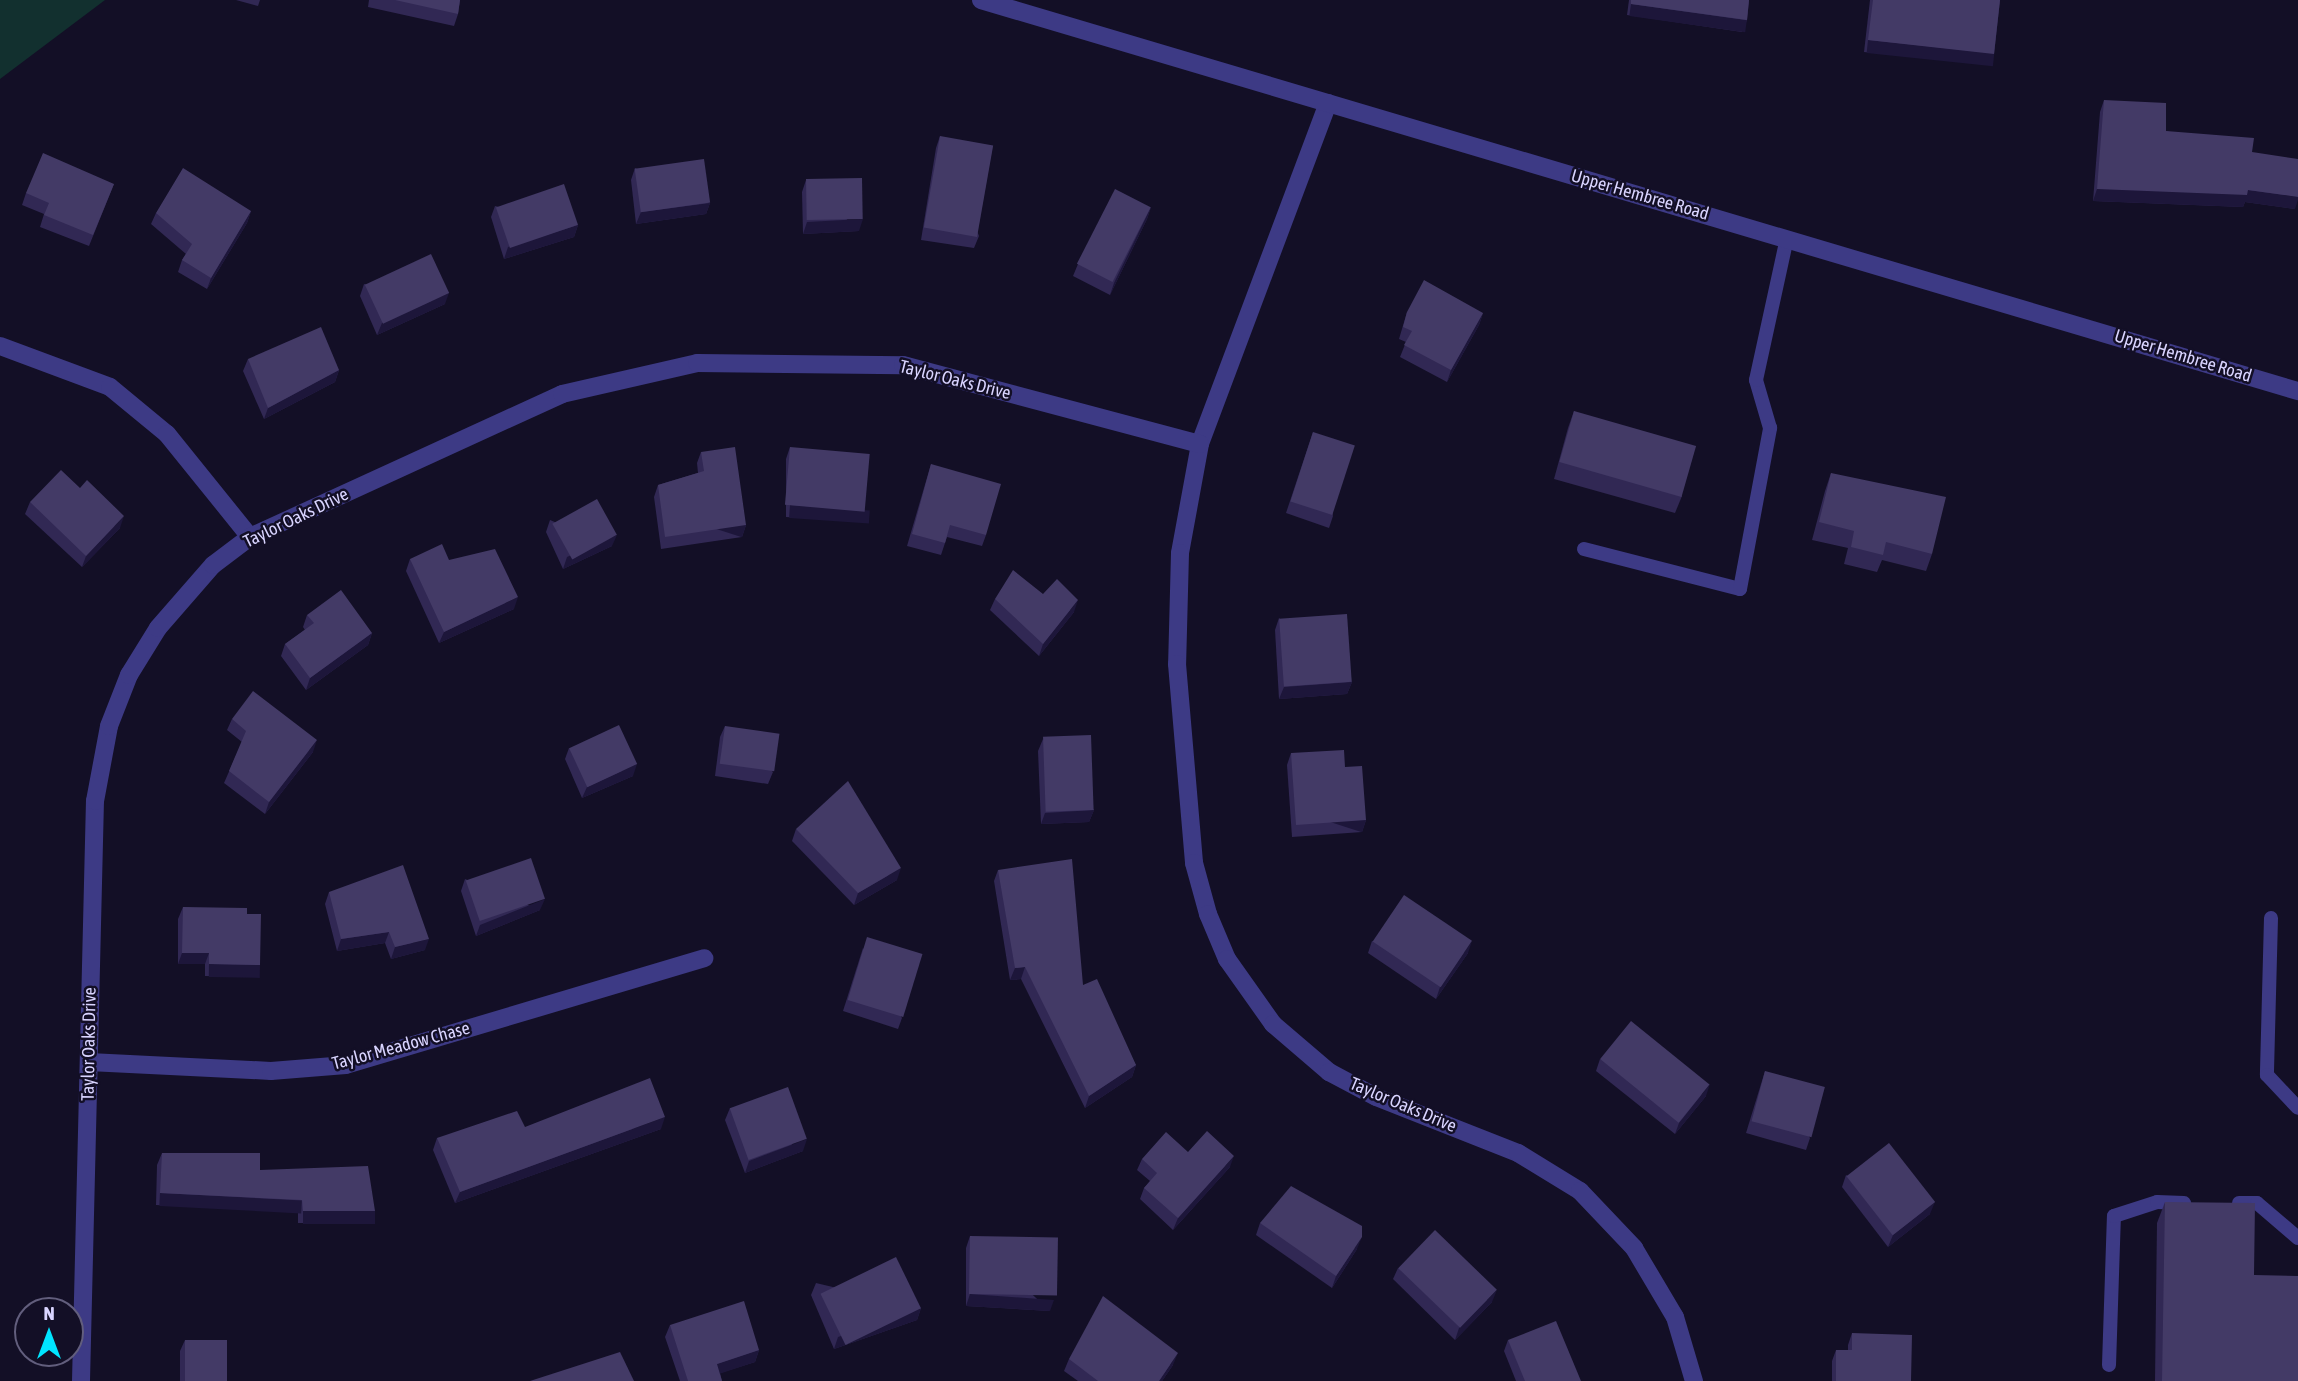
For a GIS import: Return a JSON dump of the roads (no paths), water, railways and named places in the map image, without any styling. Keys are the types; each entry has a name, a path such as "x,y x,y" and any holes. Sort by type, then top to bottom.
{"street":[{"name":"Upper Hembree Road","path":"981,0 2298,391"},
{"name":"Taylor Oaks Drive","path":"1328,103 1200,444 1180,554 1177,664 1194,863 1227,958 1273,1024 1329,1072 1376,1097 1518,1153 1580,1191 1634,1248 1675,1317 1693,1381"},
{"path":"0,346 110,387 167,434 250,537"},
{"name":"Taylor Oaks Drive","path":"81,1381 95,801 109,726 129,675 158,628 213,565 250,537 562,394 697,363 904,365 1200,444"},
{"name":"Taylor Meadow Chase","path":"89,1062 271,1070 346,1065 705,958"}],"lane":[{"path":"1584,549 1740,589 1770,428 1756,380 1787,238"},
{"path":"2271,919 2267,1075 2298,1108"},
{"path":"2109,1365 2114,1216 2157,1202 2257,1203 2298,1238"}]}
